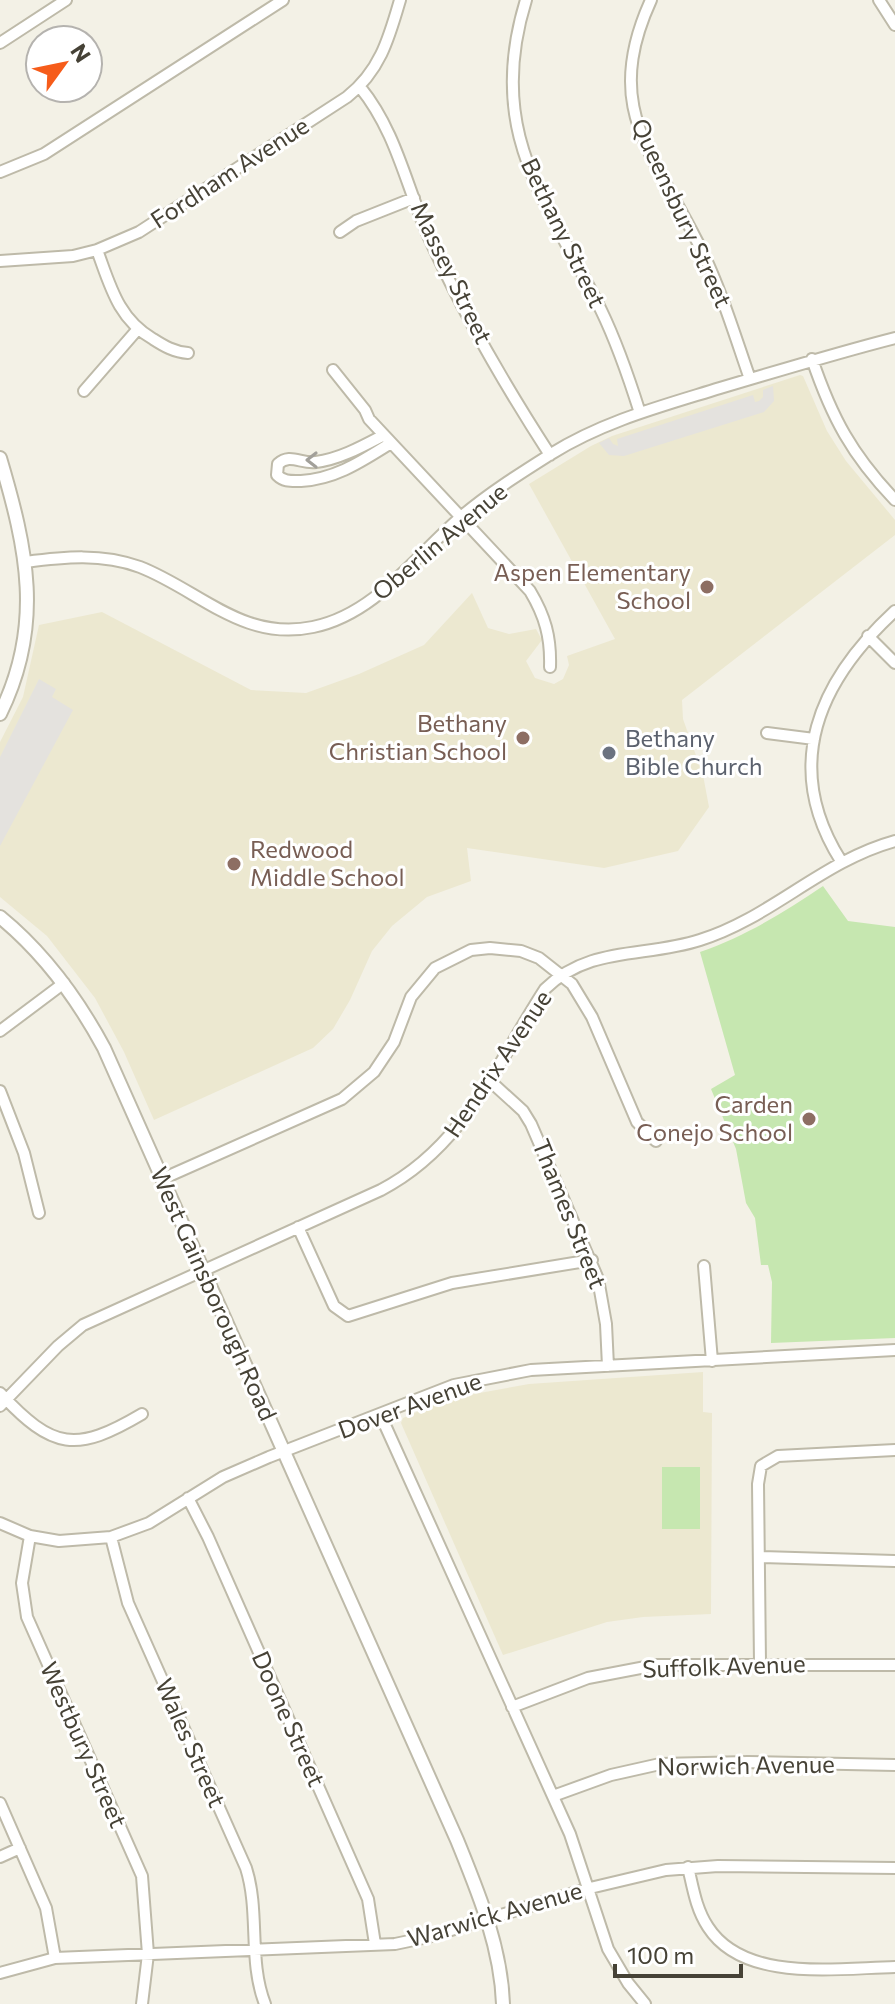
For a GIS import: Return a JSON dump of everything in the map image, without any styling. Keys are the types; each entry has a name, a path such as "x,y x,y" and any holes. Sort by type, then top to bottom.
{"street":[{"path":"0,43 66,0"},
{"path":"0,172 44,154 283,0"},
{"name":"Fordham Avenue","path":"0,261 50,259 97,250 149,226 360,87 386,49 400,0"},
{"name":"Bethany Street","path":"526,0 518,31 513,75 515,117 522,149 533,181 608,325 640,413"},
{"name":"Queensbury Street","path":"651,0 631,55 630,90 638,130 707,262 750,379"},
{"path":"879,0 895,25"},
{"name":"Massey Street","path":"360,87 387,127 432,245 511,394 550,455"},
{"path":"340,232 356,221 414,198"},
{"path":"97,250 117,303 137,330 167,348 188,353"},
{"path":"84,391 137,330"},
{"name":"Oberlin Avenue","path":"26,562 79,557 119,561 141,567 249,625 270,629 309,628 345,617 364,605 460,518 550,455 599,427 812,359 895,338"},
{"path":"812,359 837,424 863,463 895,500"},
{"path":"333,370 387,439 530,591 540,608 551,645 550,667"},
{"path":"387,439 345,471 292,481 284,481 277,475 278,464 282,460 327,460 387,439"},
{"path":"0,458 19,523 26,562 28,613 19,669 0,714"},
{"path":"841,861 819,817 813,777 814,739 832,686 868,636 895,611"},
{"path":"868,636 895,663"},
{"path":"767,733 814,739"},
{"name":"Hendrix Avenue","path":"2,1400 83,1325 400,1180 426,1161 457,1129 545,989 561,973 605,957 678,946 724,932 758,915 841,861 895,841"},
{"name":"West Gainsborough Road","path":"0,917 28,942 64,983 104,1048 457,1840 488,1920 503,2004"},
{"path":"162,1179 320,1110 362,1085 394,1042 411,997 435,968 471,950 505,948 539,958 572,984 592,1017 637,1122 656,1141"},
{"path":"0,1031 64,983"},
{"name":"Thames Street","path":"489,1080 523,1111 531,1124 592,1260 603,1298 608,1366"},
{"path":"0,1091 24,1153 39,1213"},
{"path":"298,1227 334,1306 348,1316 452,1283 592,1260"},
{"path":"704,1266 712,1361"},
{"name":"Dover Avenue","path":"0,1523 30,1536 59,1541 111,1537 149,1523 223,1477 432,1393 481,1378 531,1370 895,1350"},
{"path":"2,1400 28,1421 62,1440 82,1441 99,1437 142,1414"},
{"path":"380,1414 553,1796 590,1888 608,1949 645,2004"},
{"path":"760,1663 759,1472 766,1462 778,1456 895,1450"},
{"name":"Doone Street","path":"188,1498 368,1899 375,1944"},
{"name":"Westbury Street","path":"30,1536 22,1583 27,1617 142,1876 148,1954 142,2004"},
{"name":"Wales Street","path":"111,1537 120,1580 133,1618 246,1868 254,1900 258,1975 265,2004"},
{"path":"760,1557 895,1561"},
{"name":"Suffolk Avenue","path":"512,1707 555,1688 614,1672 669,1664 895,1665"},
{"name":"Norwich Avenue","path":"553,1796 611,1775 660,1764 895,1765"},
{"path":"0,1803 46,1908 55,1958"},
{"path":"0,1857 20,1848"},
{"path":"688,1867 698,1908 707,1926 721,1942 747,1959 791,1968 895,1967"},
{"name":"Warwick Avenue","path":"0,1973 55,1958 395,1944 488,1920 590,1888 688,1867 895,1868"}],"shaded area":[{"path":"800,375 827,431 846,461 895,520 895,535 682,700 683,719 703,775 709,807 678,851 604,868 467,848 471,881 427,897 392,926 372,951 333,1029 313,1048 154,1120 124,1052 95,998 47,936 0,897 0,742 23,697 39,625 102,612 251,690 306,693 424,645 472,593 488,628 509,634 536,629 542,640 526,661 535,678 554,684 563,679 569,665 567,656 615,639 529,484 612,436"},
{"path":"773,386 774,401 764,412 624,456 609,455 599,443 609,438 618,446 617,439 753,395 755,402 759,401 763,390"},
{"path":"39,679 56,689 52,697 73,710 0,846 0,757"},
{"path":"703,1372 703,1412 712,1413 711,1614 607,1622 503,1655 401,1423 403,1418 433,1405 529,1384"}],"green space":[{"name":"Carden Conejo School","path":"823,886 848,921 895,927 895,1338 771,1343 772,1282 768,1265 761,1265 755,1218 746,1203 736,1149 711,1089 735,1075 700,952 764,923"},
{"path":"662,1467 700,1467 700,1529 662,1529"}],"place":[{"name":"Aspen Elementary School","path":"707,587"},
{"name":"Bethany Christian School","path":"523,738"},
{"name":"Bethany Bible Church","path":"609,753"},
{"name":"Redwood Middle School","path":"234,864"},
{"name":"Carden Conejo School","path":"809,1119"}]}
